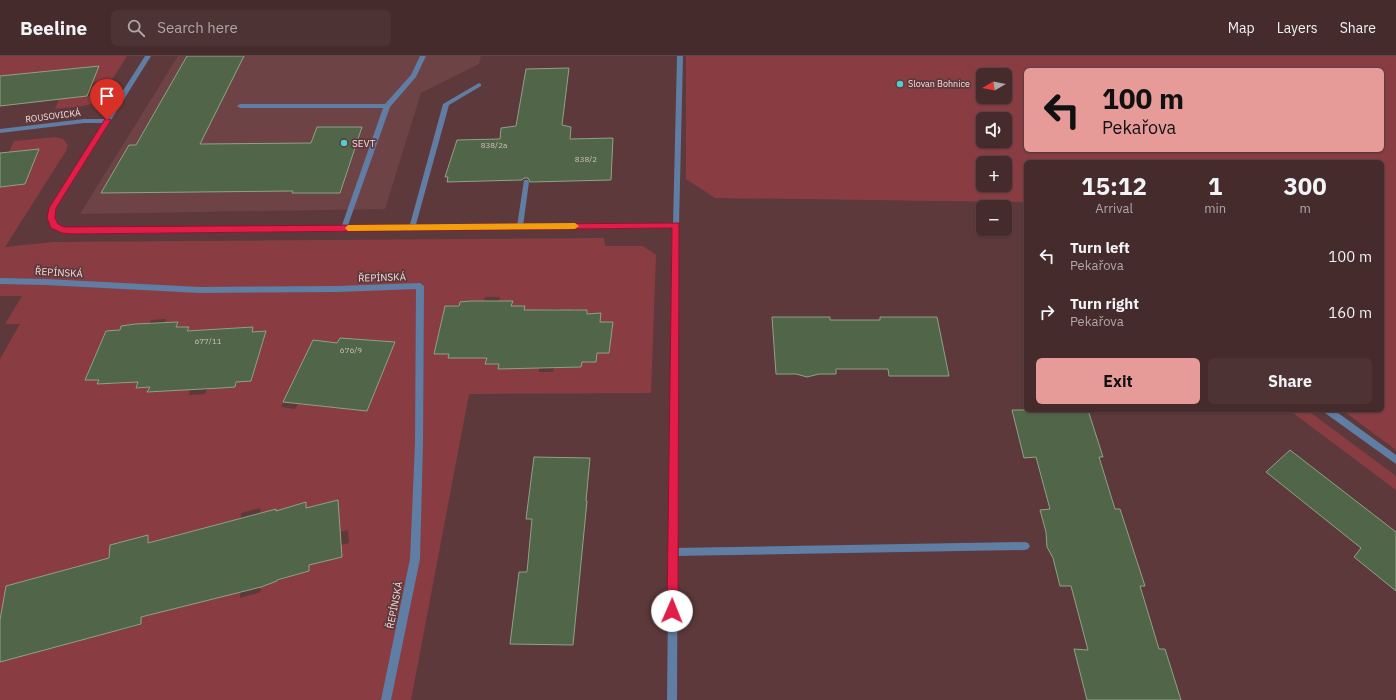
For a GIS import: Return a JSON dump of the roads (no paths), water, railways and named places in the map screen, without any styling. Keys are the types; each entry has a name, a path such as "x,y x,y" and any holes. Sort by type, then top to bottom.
{"street":[{"path":"148,56 53,208 51,218 54,226 62,230 71,231 676,225"},
{"path":"344,228 387,106 414,76 423,56"},
{"path":"672,700 676,225 680,56"},
{"path":"412,228 446,104 479,85"},
{"path":"240,106 387,106"},
{"name":"ROUSOVICKÁ","path":"0,131 84,121 107,120"},
{"path":"520,226 526,182"},
{"name":"ŘEPÍNSKÁ","path":"0,282 46,282 200,290 338,289 420,286 419,443 415,559 386,700"},
{"path":"1331,412 1396,460"},
{"path":"673,552 1025,546"}],"place":[{"name":"Slovan Bohnice","path":"900,84"},
{"name":"SEVT","path":"344,143"}]}
